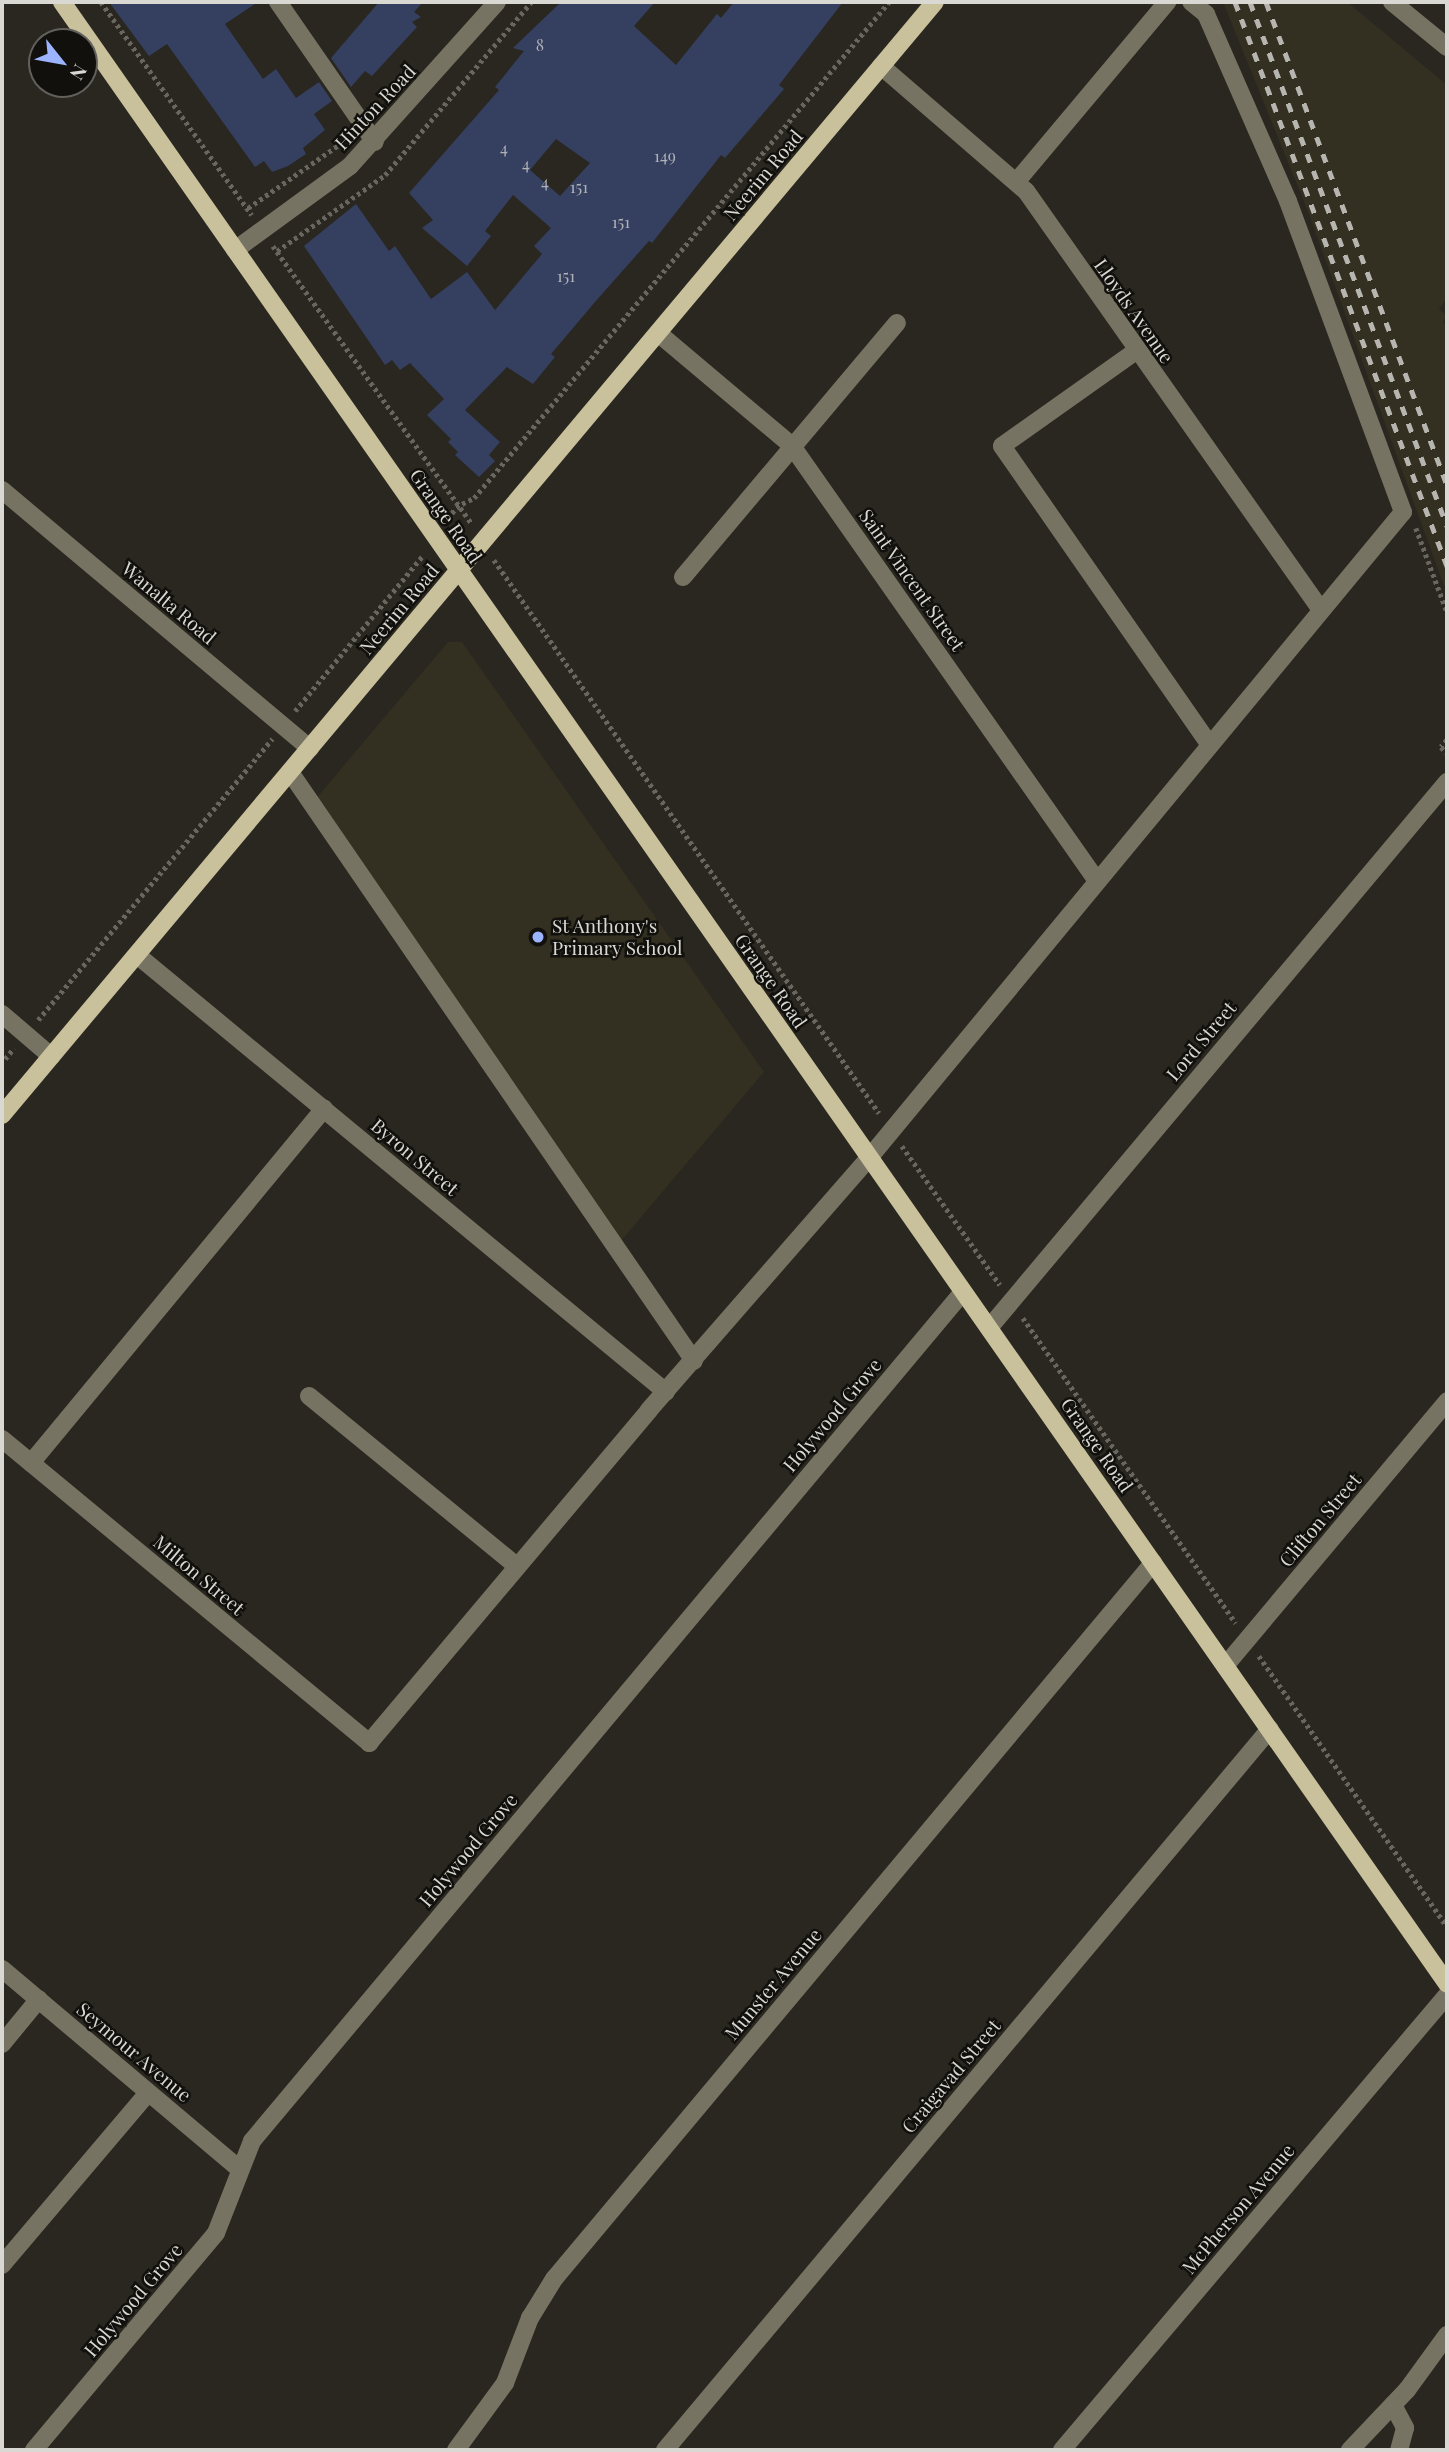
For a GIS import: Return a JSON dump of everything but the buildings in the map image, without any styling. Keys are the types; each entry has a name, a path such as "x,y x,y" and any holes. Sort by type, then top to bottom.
{"main road":[{"name":"Grange Road","path":"62,2 1447,1984"},
{"name":"Neerim Road","path":"2,1115 935,2"}],"street":[{"path":"278,2 375,142"},
{"name":"Hinton Road","path":"235,250 350,166 375,142 497,2"},
{"path":"1017,181 1167,2"},
{"path":"309,1396 516,1566 869,1158 1403,512 1288,201 1206,14 1191,2"},
{"path":"1392,2 1447,47"},
{"name":"Lloyds Avenue","path":"881,66 1017,181 1321,610"},
{"path":"683,577 897,323"},
{"name":"Saint Vincent Street","path":"658,333 792,446 1097,881"},
{"path":"1136,351 1002,446 1210,745"},
{"name":"Wanalta Road","path":"2,490 310,748"},
{"path":"290,772 694,1361"},
{"name":"Lord Street","path":"989,1328 1447,782"},
{"name":"Byron Street","path":"137,955 667,1392"},
{"path":"2,1014 51,1056"},
{"path":"30,1463 324,1109"},
{"name":"Holywood Grove","path":"34,2450 216,2233 230,2205 238,2168 252,2141 963,1292"},
{"name":"Clifton Street","path":"1225,1666 1447,1401"},
{"name":"Milton Street","path":"2,1439 369,1744 516,1566"},
{"name":"Munster Avenue","path":"456,2450 505,2383 530,2318 554,2278 1153,1563"},
{"name":"Craigavad Street","path":"665,2450 1270,1729"},
{"name":"Seymour Avenue","path":"2,1969 238,2168"},
{"name":"McPherson Avenue","path":"1062,2450 1447,1995"},
{"path":"2,2044 39,1999"},
{"path":"2,2265 148,2093"},
{"path":"1350,2450 1392,2405 1447,2335"},
{"path":"1392,2405 1405,2428 1399,2450"}],"path":[{"path":"102,2 483,542 1447,1926"},
{"path":"278,251 385,175 531,2"},
{"path":"1403,512 1412,517 1447,612"},
{"path":"1447,740 1441,747 1447,753"}],"shaded area":[{"path":"1223,2 1347,2 1447,85 1447,298 1439,309 1447,316 1443,322 1447,326 1447,594 1307,209"},
{"name":"St Anthony's Primary School","path":"448,642 462,642 764,1072 620,1242 313,802"}],"railway":[{"path":"1235,2 1447,566"},
{"path":"1250,2 1447,526"},
{"path":"1266,2 1447,485"}],"place":[{"name":"St Anthony's Primary School","path":"538,937"}]}
